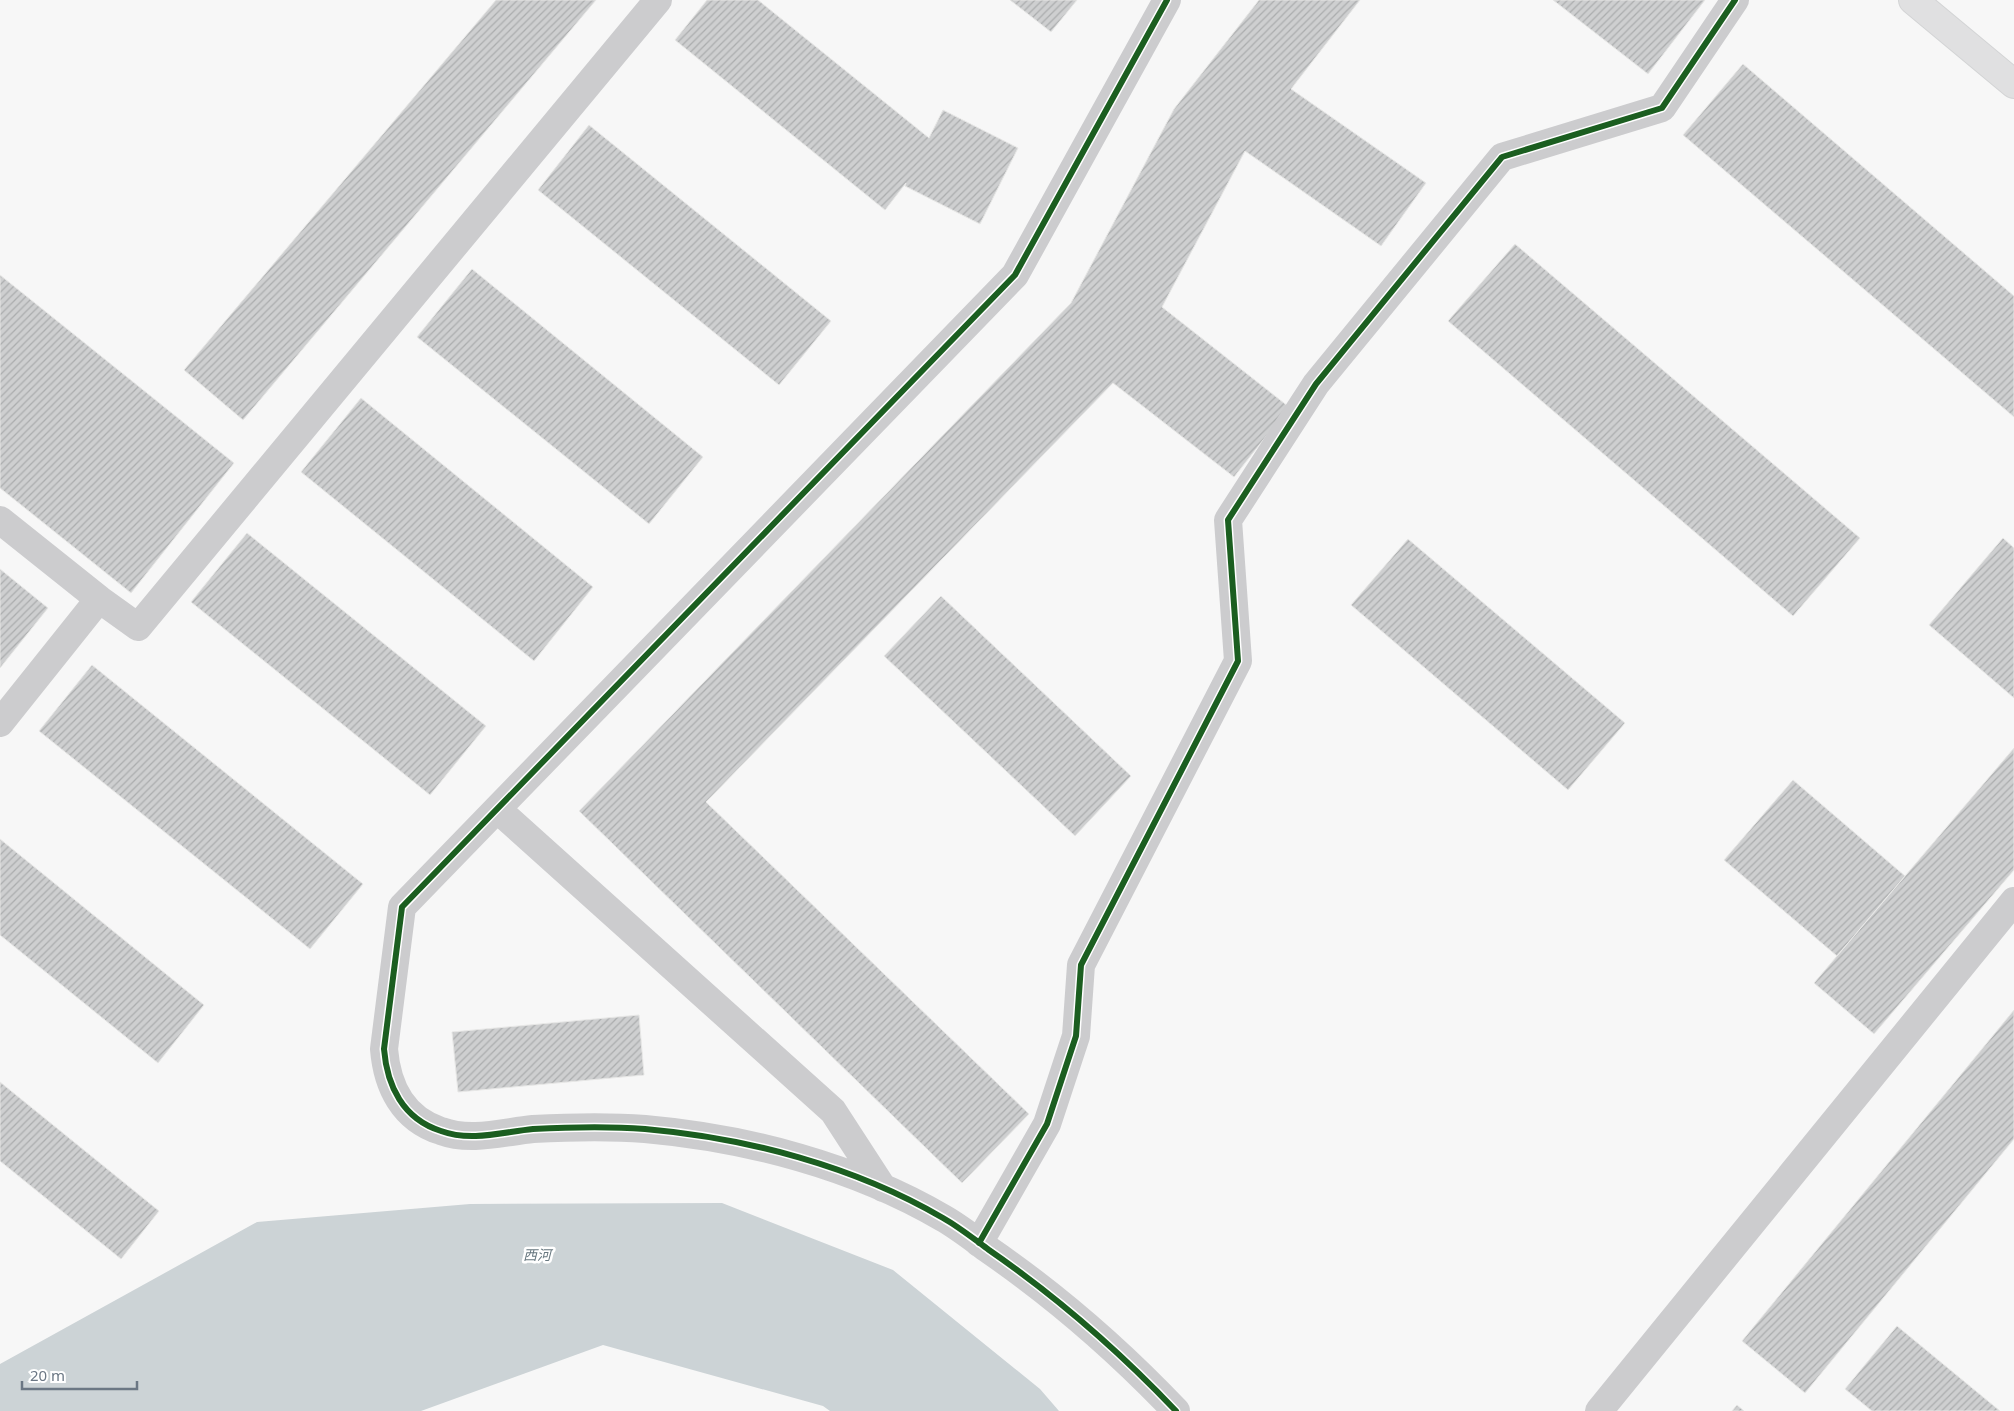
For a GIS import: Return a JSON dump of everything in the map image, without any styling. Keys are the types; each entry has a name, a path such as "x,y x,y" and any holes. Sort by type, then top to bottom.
{"street":[{"path":"0,520 99,599 138,627 658,0"},
{"path":"1167,0 1015,275 402,907 384,1048 385,1067 400,1101 426,1125 442,1132 476,1136 588,1127 645,1129 701,1136 757,1147 821,1164 883,1188 943,1218 1016,1268 1086,1324 1151,1384 1176,1411"},
{"path":"979,1243 1047,1124 1076,1036 1081,965 1238,661 1228,520 1316,384 1502,157 1662,108 1735,0"},
{"path":"1913,0 2014,84"},
{"path":"0,723 99,599"},
{"path":"497,809 833,1111 883,1188"},
{"path":"1599,1411 2014,901"}],"water":[{"name":"西河","path":"722,1203 893,1270 1040,1389 1059,1411 830,1411 823,1406 603,1345 421,1411 0,1411 0,1364 257,1222 470,1204"}],"building":[{"path":"496,0 596,0 243,420 184,370"},
{"path":"707,0 758,0 929,138 943,110 1018,148 980,224 905,186 906,183 885,210 675,40"},
{"path":"1010,0 1077,0 1051,32"},
{"path":"1259,0 1360,0 1291,89 1426,183 1381,246 1245,151 1162,307 1289,407 1234,477 1113,383 706,802 1029,1114 962,1183 579,811 1071,303 1174,109"},
{"path":"1553,0 1705,0 1648,74"},
{"path":"1743,64 2014,296 2014,417 1683,135"},
{"path":"589,125 831,321 779,385 538,190"},
{"path":"1515,244 1860,538 1793,616 1448,321"},
{"path":"472,269 703,457 649,524 417,337"},
{"path":"0,275 234,463 131,593 0,488"},
{"path":"361,398 593,587 534,661 301,472"},
{"path":"247,533 486,726 430,795 191,602"},
{"path":"2003,538 2014,548 2014,698 1929,625"},
{"path":"1408,539 1625,723 1568,790 1351,605"},
{"path":"0,569 48,608 0,668"},
{"path":"941,596 1131,776 1075,836 884,656"},
{"path":"92,665 363,884 310,949 39,731"},
{"path":"2014,748 2014,870 1874,1034 1814,983"},
{"path":"1793,780 1905,876 1837,956 1724,860"},
{"path":"0,839 204,1005 158,1063 0,935"},
{"path":"2014,1010 2014,1139 1805,1393 1742,1341"},
{"path":"639,1015 644,1075 458,1092 452,1032"},
{"path":"0,1082 159,1211 121,1259 0,1161"},
{"path":"1897,1326 2000,1411 1872,1411 1845,1389"},
{"path":"1737,1405 1744,1411 1732,1411"}],"cycle path":[{"path":"1167,0 1015,275 402,907 384,1049 389,1076 399,1099 416,1118 428,1126 441,1131 464,1136 475,1136 533,1129 603,1127 683,1133 761,1147 799,1157 873,1183 955,1225 1014,1268 1110,1346 1176,1411"},
{"path":"979,1243 1047,1124 1076,1036 1081,965 1238,661 1228,520 1316,384 1502,157 1662,108 1735,0"}]}
